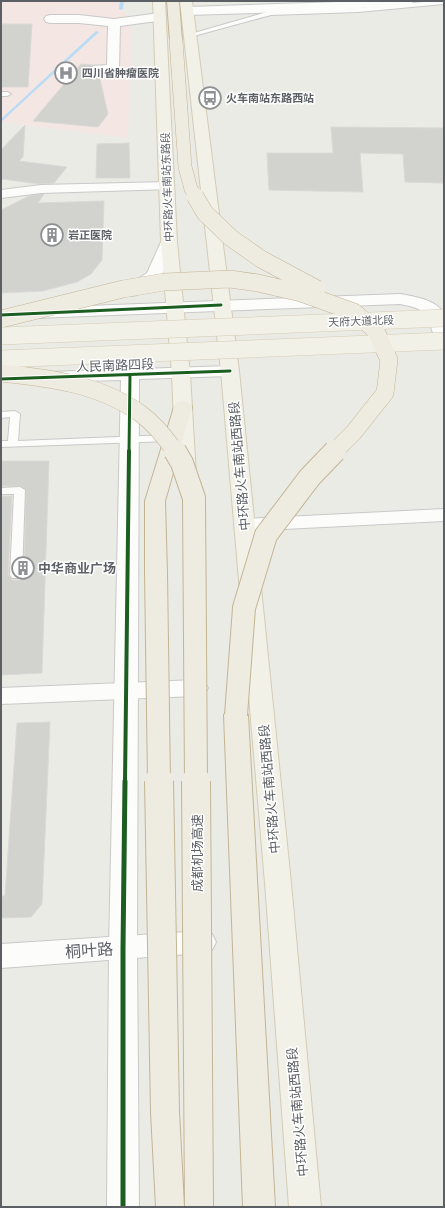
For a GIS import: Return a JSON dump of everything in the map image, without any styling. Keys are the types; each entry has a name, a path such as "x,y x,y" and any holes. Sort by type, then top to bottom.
{"highway":[{"path":"183,38 185,167 191,189 205,212 231,238 261,259 314,286 354,312 376,331 388,360 385,393 354,432 310,477 266,535 244,608 236,715 259,1207"},
{"path":"1,319 123,289 164,282 230,279 301,292 354,312"},
{"name":"成都机场高速","path":"1,373 46,377 100,390 127,404 156,427 178,454 194,498 199,1207"},
{"path":"170,1207 165,1112 155,501 179,437"}],"main road":[{"name":"中环路火车南站东路段","path":"159,1 169,242 181,374"},
{"path":"183,4 183,38 230,372"},
{"name":"天府大道北段","path":"1,336 444,318"},
{"name":"天府大道北段","path":"282,347 444,342"},
{"name":"人民南路四段","path":"1,359 282,347"},
{"name":"中环路火车南站西路段","path":"230,372 278,875 305,1207"},
{"path":"181,374 183,407 179,437 196,688 210,1207"}],"street":[{"path":"183,4 315,1"},
{"path":"183,4 238,8 351,6 408,1"},
{"path":"50,19 78,18 114,23 160,17"},
{"path":"98,69 113,68 114,23"},
{"path":"1,194 40,189 167,186"},
{"path":"82,311 117,300 154,276 169,242"},
{"path":"1,315 400,299 421,302 436,314 444,342"},
{"name":"人民南路四段","path":"1,379 230,372"},
{"path":"123,1207 123,948 130,374"},
{"path":"244,525 444,515"},
{"path":"1,696 196,688"},
{"name":"桐叶路","path":"1,956 202,942"}],"lane":[{"path":"183,38 270,13 358,10 444,2"},
{"path":"1,415 14,414 13,444"},
{"path":"1,444 179,437"},
{"path":"1,491 20,490 16,575"}],"shaded area":[{"name":"四川省肿瘤医院","path":"1,1 117,1 132,24 128,138 1,122"}],"building":[{"path":"1,24 32,24 28,87 1,87"},
{"path":"81,64 93,65 91,69 92,72 99,75 108,114 98,127 33,121"},
{"path":"25,125 23,157 19,161 67,167 54,183 39,184 3,179 1,181 1,150"},
{"path":"331,127 444,128 444,183 405,182 403,154 360,153 363,192 269,190 267,153 333,153"},
{"path":"129,143 130,178 96,178 97,144"},
{"name":"岩正医院","path":"44,194 38,203 104,201 102,260 91,274 77,282 43,291 1,293 1,210 29,196"},
{"name":"中华商业广场","path":"1,461 49,461 42,673 1,675 1,496 12,496 8,575 12,580 20,580 24,575 26,490 20,486 1,486"},
{"path":"50,722 42,904 31,917 1,918 1,896 5,896 17,723"}],"waterway":[{"path":"121,9 122,1"},
{"path":"1,121 97,32"}],"cycle path":[{"path":"1,315 221,305"},
{"path":"1,379 230,371"},
{"path":"123,1207 123,948 130,375"}],"place":[{"name":"四川省肿瘤医院","path":"66,73"},
{"name":"火车南站东路西站","path":"210,98"},
{"name":"岩正医院","path":"52,235"},
{"name":"中华商业广场","path":"23,568"}]}
